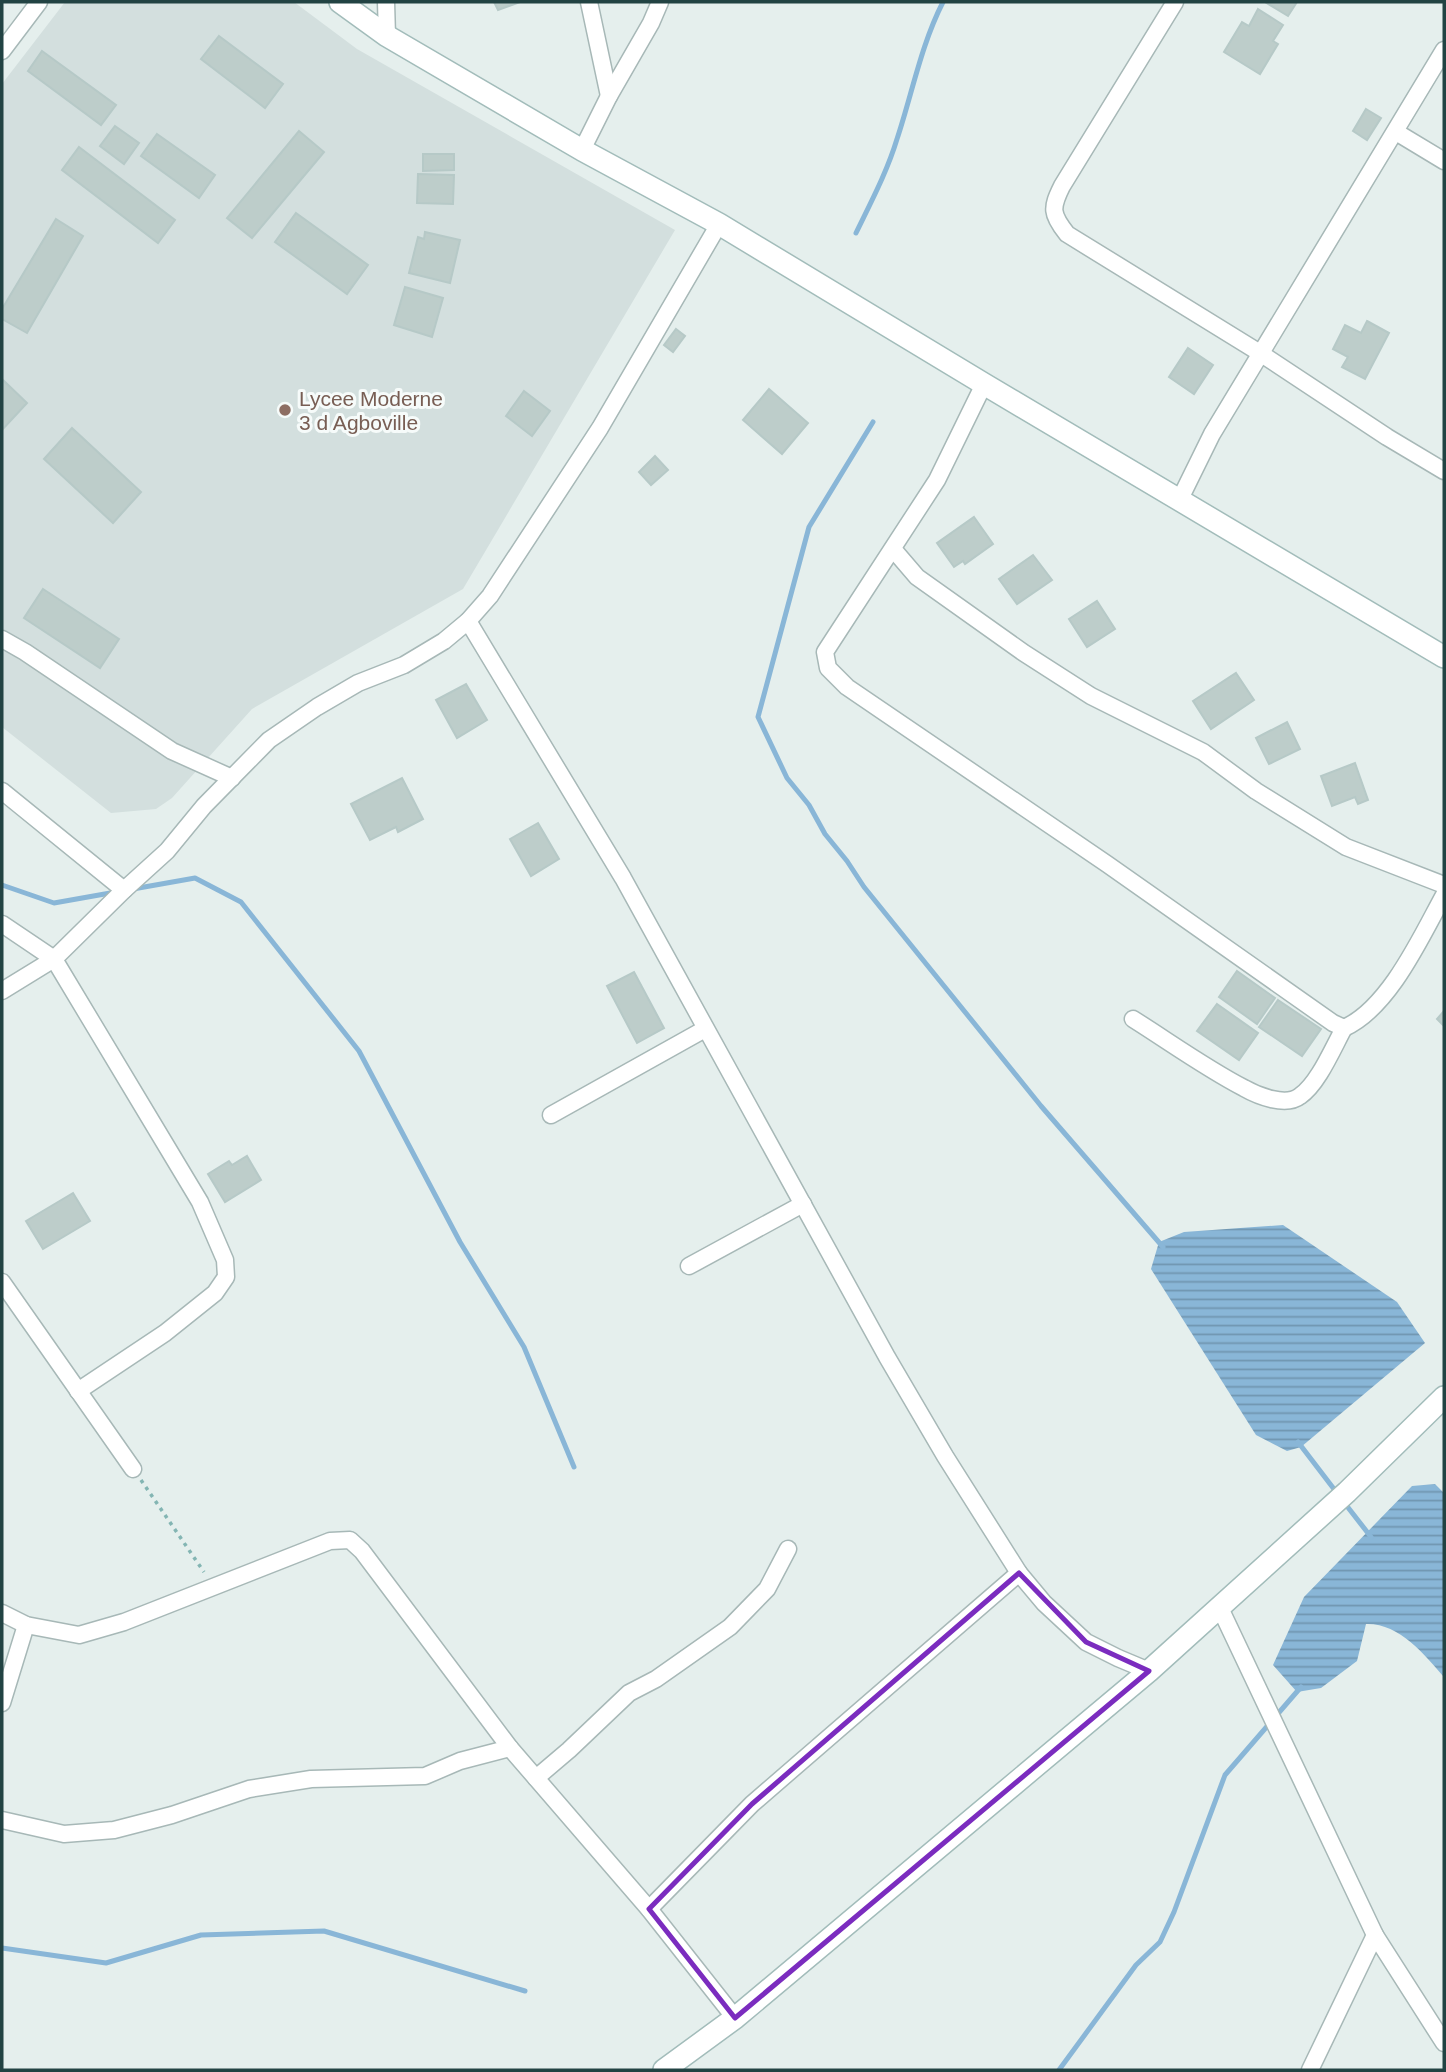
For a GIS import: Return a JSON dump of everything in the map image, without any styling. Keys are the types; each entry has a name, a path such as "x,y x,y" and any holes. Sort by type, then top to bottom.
{"main road":[{"path":"340,2 387,36 582,150 719,224 1444,657"},
{"path":"664,2070 735,2018 1149,1671 1347,1492 1444,1397"}],"street":[{"path":"2,51 39,2"},
{"path":"386,2 387,36"},
{"path":"589,2 609,96"},
{"path":"582,150 660,2"},
{"path":"1175,2 1062,186 1053,204 1056,219 1066,234 1260,353 1387,437 1444,471"},
{"path":"1180,499 1212,434 1444,50"},
{"path":"1396,132 1444,162"},
{"path":"2,992 54,959 167,851 204,806 269,740 358,683 404,665 444,641 468,621 490,596 600,428 719,224"},
{"path":"984,384 937,480 825,652 828,668 858,694 1333,1023 1344,1028"},
{"path":"892,549 917,577 1024,653 1091,696 1203,752 1256,791 1346,847 1444,885"},
{"path":"468,621 623,878 887,1357 945,1456 1019,1573 1044,1603 1086,1642 1149,1671"},
{"path":"2,639 172,751 232,778"},
{"path":"2,792 124,890"},
{"path":"1133,1019 1245,1089 1276,1100 1292,1101 1301,1096 1321,1072 1344,1028 1377,1005 1412,954 1444,895"},
{"path":"2,924 54,959 201,1202 225,1260 226,1277 215,1293 165,1333 78,1391"},
{"path":"551,1115 705,1029"},
{"path":"689,1266 803,1204"},
{"path":"2,1282 133,1469"},
{"path":"2,1613 26,1626 79,1635 124,1622 330,1541 350,1540 362,1551 510,1748 649,1909 735,2018"},
{"path":"536,1778 629,1693 656,1679 730,1627 766,1590 788,1549"},
{"path":"649,1909 752,1804 1019,1573"},
{"path":"1220,1608 1375,1936 1444,2043"},
{"path":"2,1703 26,1626"},
{"path":"2,1821 64,1834 114,1830 172,1815 249,1789 311,1779 425,1776 460,1761 510,1748"},
{"path":"1310,2070 1375,1936"}],"path":[{"path":"133,1469 213,1586"}],"highlighted area":[{"path":"1019,1573 1086,1642 1149,1671 735,2018 649,1909 752,1804"}],"shaded area":[{"name":"Lycee Moderne 3 d Agboville","path":"65,2 294,2 357,49 675,230 463,589 252,709 172,798 156,809 111,813 2,727 2,84"}],"water":[{"path":"1283,1225 1397,1302 1425,1343 1301,1447 1287,1451 1256,1435 1151,1269 1159,1242 1184,1232"},
{"path":"1435,1484 1444,1493 1444,1677 1400,1634 1378,1625 1366,1624 1357,1661 1321,1688 1297,1692 1273,1665 1304,1597 1412,1486"}],"building":[{"path":"494,2 520,2 498,10"},
{"path":"1265,2 1297,2 1288,16"},
{"path":"1258,9 1283,25 1273,41 1278,44 1260,74 1224,52 1242,22 1249,26"},
{"path":"219,36 283,84 265,108 201,59"},
{"path":"42,51 116,105 101,125 28,71"},
{"path":"1366,109 1381,118 1367,140 1353,131"},
{"path":"115,126 139,143 124,164 100,146"},
{"path":"299,131 324,152 252,238 227,218"},
{"path":"157,134 215,175 199,198 141,156"},
{"path":"79,147 175,220 158,243 62,170"},
{"path":"423,154 454,154 454,170 423,171"},
{"path":"418,174 454,175 453,204 417,203"},
{"path":"296,213 368,265 347,294 275,242"},
{"path":"56,219 83,236 27,333 2,319 2,309"},
{"path":"425,232 460,240 450,283 409,273 418,237 424,239"},
{"path":"405,287 443,298 432,337 394,325"},
{"path":"1367,321 1389,333 1365,379 1342,367 1348,357 1333,349 1345,325 1361,333"},
{"path":"676,329 685,336 673,352 664,345"},
{"path":"1188,348 1213,365 1194,394 1169,377"},
{"path":"2,379 27,403 2,430"},
{"path":"769,389 808,423 782,454 743,420"},
{"path":"524,391 550,411 532,436 506,416"},
{"path":"72,428 141,492 113,523 44,459"},
{"path":"655,456 668,470 651,485 639,472"},
{"path":"974,517 993,544 965,564 963,561 954,567 937,543"},
{"path":"1033,555 1052,580 1017,604 999,579"},
{"path":"43,589 119,639 100,668 24,618"},
{"path":"1097,601 1115,629 1087,647 1069,619"},
{"path":"1236,673 1254,700 1211,729 1193,701"},
{"path":"466,684 487,720 457,738 436,700"},
{"path":"1287,722 1300,749 1269,764 1256,738"},
{"path":"1355,763 1368,800 1358,804 1355,797 1332,806 1321,776"},
{"path":"402,778 423,819 398,832 396,827 370,840 351,804"},
{"path":"538,823 559,859 531,876 510,839"},
{"path":"1237,971 1275,998 1257,1024 1219,997"},
{"path":"634,972 664,1028 637,1043 607,986"},
{"path":"1278,1000 1321,1029 1302,1056 1259,1027"},
{"path":"1217,1004 1258,1033 1239,1060 1197,1031"},
{"path":"1444,1011 1444,1026 1437,1019"},
{"path":"247,1156 261,1180 225,1202 208,1174 229,1161 232,1165"},
{"path":"73,1193 90,1221 43,1249 26,1221"}],"waterway":[{"path":"856,233 888,163 923,52 943,2"},
{"path":"873,422 809,527 758,717 787,778 809,805 825,834 864,887 1041,1106 1163,1247"},
{"path":"133,889 195,878 241,902 359,1051 460,1242 524,1347 574,1467"},
{"path":"2,885 54,903 116,892"},
{"path":"1298,1442 1337,1493"},
{"path":"1343,1501 1371,1537"},
{"path":"1059,2070 1136,1965 1160,1942 1174,1912 1225,1775 1301,1687"},
{"path":"2,1948 106,1963 201,1935 324,1931 525,1991"}],"place":[{"name":"Lycee Moderne 3 d Agboville","path":"285,410"}]}
